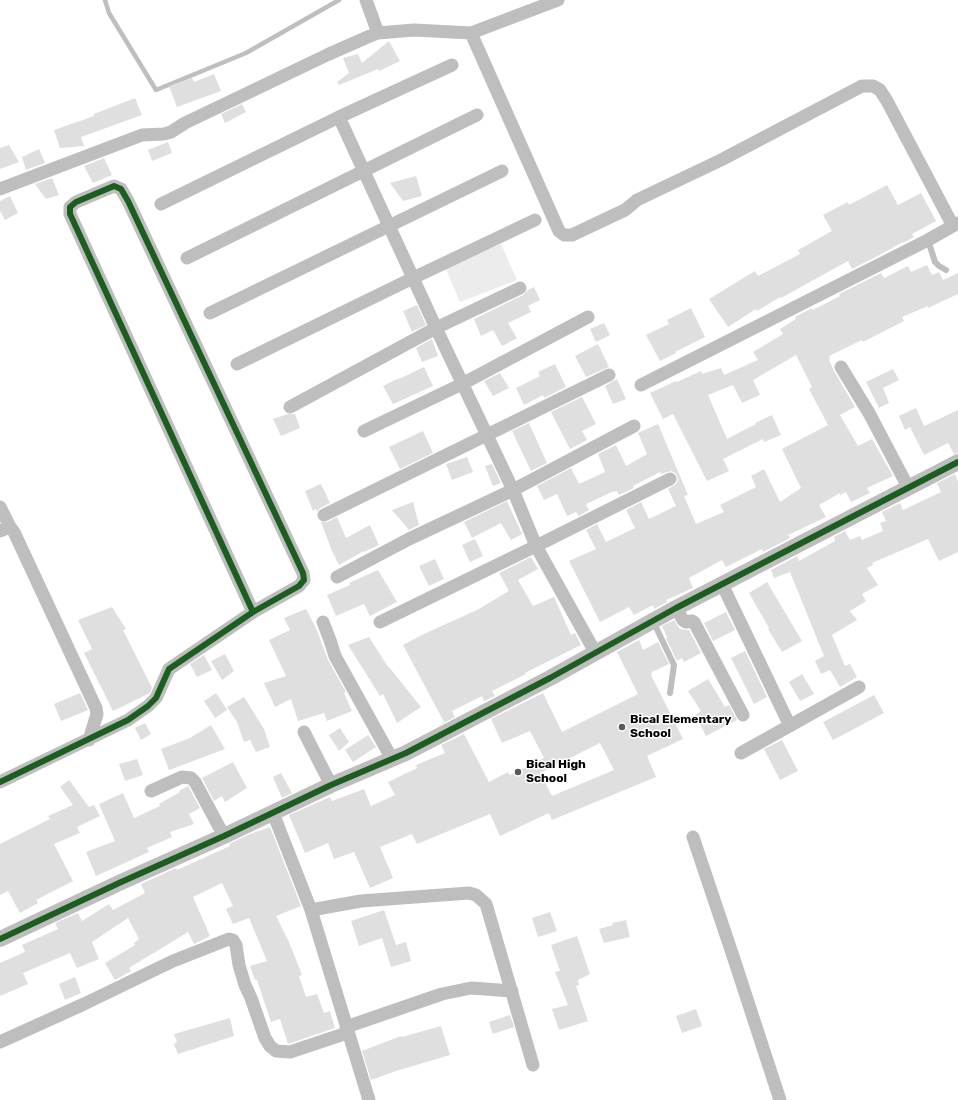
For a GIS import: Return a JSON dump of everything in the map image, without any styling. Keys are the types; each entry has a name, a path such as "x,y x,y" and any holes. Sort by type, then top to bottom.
{"street":[{"path":"366,0 378,33"},
{"path":"0,189 142,135 164,134 171,132 186,123 329,54 378,33 414,30 471,33 558,0"},
{"path":"471,33 559,231 564,235 572,235 625,210 637,200 721,160 862,86 873,86 880,90 956,225 641,385"},
{"path":"161,204 339,117 452,65"},
{"path":"187,258 477,115"},
{"path":"339,117 462,384 513,490 536,546 595,652"},
{"path":"210,313 502,171"},
{"path":"0,782 128,720 148,706 156,698 169,669 253,612 299,586 304,580 303,573 128,201 121,189 114,186 76,202 70,207 70,214 253,612"},
{"path":"237,364 535,220"},
{"path":"290,407 436,328 520,288"},
{"path":"364,431 462,384 588,317"},
{"path":"841,367 869,413 908,487"},
{"path":"324,515 609,375"},
{"path":"337,577 409,539 513,490 634,426"},
{"path":"0,939 331,785 392,759 550,678 676,608 958,462"},
{"path":"380,622 670,479"},
{"path":"0,507 5,529 21,546 96,708 97,714 89,740"},
{"path":"722,584 790,726"},
{"path":"676,608 683,620 694,622 743,715"},
{"path":"323,622 334,656 392,759"},
{"path":"741,753 859,687"},
{"path":"304,732 331,785"},
{"path":"151,791 182,777 191,778 195,782 224,836"},
{"path":"273,813 311,910 369,1100"},
{"path":"693,837 780,1100"},
{"path":"311,910 361,901 469,893 476,895 486,904 533,1065"},
{"path":"0,1042 84,1004 173,961 229,939 233,940 236,945 238,965 265,1038 270,1046 276,1051 290,1052 448,992 471,988 512,991"}],"lane":[{"path":"928,240 935,262 946,270"},
{"path":"653,621 674,665 670,693"}],"shaded area":[{"path":"501,244 517,280 460,302 445,267"}],"building":[{"path":"389,41 400,61 379,71 378,69 339,85 337,82 349,73 343,58 358,54 362,63"},
{"path":"214,74 221,91 177,107 169,86 192,78 194,82"},
{"path":"135,98 142,115 81,137 84,146 60,148 54,130 94,116 94,114"},
{"path":"242,104 246,112 225,123 221,114"},
{"path":"168,142 172,153 152,161 148,150"},
{"path":"9,145 19,162 0,169 0,148"},
{"path":"39,149 45,163 26,170 22,157"},
{"path":"104,158 112,175 93,183 84,166"},
{"path":"416,176 422,196 403,201 390,183"},
{"path":"52,178 59,195 46,199 35,184"},
{"path":"887,185 898,205 921,193 936,221 912,234 914,237 874,258 852,269 848,261 757,311 756,309 728,327 709,299 755,271 758,276 800,254 798,250 832,231 823,215 848,202 849,205"},
{"path":"10,196 18,213 5,220 0,211 0,201"},
{"path":"927,265 932,275 939,272 943,280 958,273 958,294 928,308 928,306 902,317 904,321 863,342 862,340 829,356 829,360 834,371 855,407 840,415 858,446 872,439 893,476 867,488 870,493 851,502 846,492 840,495 840,493 819,505 826,517 788,535 790,538 763,552 762,549 726,567 722,560 689,578 693,588 666,600 667,602 654,609 653,605 634,615 629,607 600,622 569,561 596,549 586,530 597,524 606,542 635,528 626,510 641,502 649,519 676,506 668,489 676,484 678,480 677,476 671,471 661,474 660,472 633,486 634,488 619,495 617,491 614,491 586,504 589,510 579,516 576,512 567,516 557,494 544,500 537,486 571,468 579,484 605,472 598,454 616,445 626,466 647,454 638,433 658,424 688,495 684,496 696,524 724,512 720,505 756,487 751,476 764,469 780,502 801,488 782,449 828,425 809,389 812,387 796,355 753,380 760,395 742,403 733,385 708,395 727,439 772,415 781,435 764,442 763,439 723,459 729,471 707,481 673,414 663,419 650,393 701,371 702,374 721,368 724,375 758,360 753,352 783,334 780,329 796,319 795,317 812,308 813,310 840,296 839,294 881,273 884,278 908,266 911,272"},
{"path":"534,287 540,300 528,306 531,312 508,323 517,338 502,346 493,330 481,336 474,319 523,295"},
{"path":"417,305 426,325 412,332 403,311"},
{"path":"691,308 705,337 660,361 646,335 669,324 667,320"},
{"path":"604,323 610,335 596,342 590,329"},
{"path":"432,339 438,356 422,362 416,348"},
{"path":"598,344 609,367 586,377 575,356"},
{"path":"555,364 566,387 544,398 543,395 524,405 516,388 540,376 538,372"},
{"path":"424,367 433,386 393,404 383,386"},
{"path":"893,369 899,380 883,388 889,403 879,408 866,382"},
{"path":"500,373 509,388 493,396 484,381"},
{"path":"617,379 626,399 613,404 605,386"},
{"path":"582,397 596,424 582,431 587,440 570,449 551,412"},
{"path":"916,408 924,426 958,410 958,453 954,454 948,443 924,455 910,427 905,430 899,416"},
{"path":"288,414 295,414 300,428 281,436 273,419"},
{"path":"529,423 547,463 531,471 512,431"},
{"path":"423,431 433,453 400,469 389,447"},
{"path":"467,457 473,472 452,480 446,464"},
{"path":"492,464 501,483 493,486 485,466"},
{"path":"955,474 958,482 958,552 939,561 928,539 872,563 873,565 867,568 878,585 862,594 866,601 850,611 857,620 832,635 845,666 850,664 857,677 840,687 830,670 821,674 815,661 824,656 790,572 774,578 771,570 797,556 799,561 835,541 834,537 845,531 850,540 860,536 862,540 883,531 880,523 886,521 882,512 900,503 903,510 941,492 937,483"},
{"path":"321,484 330,503 320,508 317,512 316,509 313,511 305,491"},
{"path":"507,501 522,534 511,540 501,523 472,538 464,522"},
{"path":"413,502 419,525 409,530 392,510"},
{"path":"337,517 346,538 370,525 379,545 364,551 339,565 321,522 327,522"},
{"path":"475,539 483,556 470,562 462,545"},
{"path":"531,557 538,569 518,580 533,606 554,597 571,635 575,633 581,645 492,691 495,696 484,701 482,696 452,711 455,717 438,726 444,722 403,645 477,610 509,591 499,573"},
{"path":"435,559 444,579 429,586 419,566"},
{"path":"378,570 397,602 370,616 364,604 336,616 327,595"},
{"path":"767,582 802,641 782,652 749,593"},
{"path":"112,607 126,629 123,630 152,688 150,693 113,711 84,653 92,649 78,620"},
{"path":"306,609 316,628 328,660 346,692 344,693 352,711 327,721 324,713 298,721 291,699 275,707 264,683 286,676 269,640 290,630 284,618"},
{"path":"726,612 735,630 713,641 704,623"},
{"path":"674,620 680,629 689,630 701,653 684,662 682,658 677,661 662,626"},
{"path":"369,637 388,667 421,707 397,723 383,694 380,696 348,645"},
{"path":"639,640 643,650 658,642 669,664 652,672 651,675 683,739 647,756 656,777 552,820 549,813 500,836 490,814 417,844 412,834 380,847 393,878 370,888 354,852 334,859 328,843 305,853 289,815 330,797 332,801 364,789 371,806 395,795 388,782 417,768 416,765 445,753 441,745 464,734 489,782 508,772 510,775 544,758 530,731 502,743 491,719 543,693 562,732 638,694 617,652","holes":["600,743 614,770 552,796 540,773"]},
{"path":"745,651 767,697 754,704 731,658"},
{"path":"225,654 234,671 222,680 211,661"},
{"path":"204,655 212,670 197,677 190,664"},
{"path":"802,674 814,694 800,701 789,682"},
{"path":"708,679 725,707 729,705 737,720 706,736 695,715 701,711 688,691"},
{"path":"80,693 88,710 61,721 54,704"},
{"path":"216,693 227,710 215,718 204,701"},
{"path":"874,695 884,713 833,740 823,722"},
{"path":"244,697 264,729 270,747 256,752 250,740 244,742 237,722 227,707"},
{"path":"145,723 151,734 141,740 135,728"},
{"path":"211,725 225,749 169,770 161,749 190,738"},
{"path":"340,728 349,742 339,751 329,735"},
{"path":"368,735 376,747 353,762 345,750"},
{"path":"782,740 798,771 780,780 764,749"},
{"path":"137,759 143,775 125,781 119,764"},
{"path":"233,762 247,788 225,802 222,796 214,801 202,778"},
{"path":"281,773 292,793 282,798 273,777"},
{"path":"69,780 89,807 94,805 100,816 77,827 80,833 54,844 73,881 36,900 38,903 20,913 8,891 0,895 0,844 50,819 48,816 73,805 60,787"},
{"path":"188,786 200,808 189,814 194,824 170,832 172,837 147,848 149,852 96,876 86,852 115,841 99,804 123,793 134,818 160,806 159,804"},
{"path":"270,827 301,906 276,916 289,942 302,975 299,976 306,997 317,994 324,1013 330,1011 335,1028 288,1044 280,1019 271,1022 257,980 255,980 250,966 267,961 249,918 233,924 226,909 233,906 222,883 193,897 210,936 194,944 188,932 129,968 131,971 115,980 105,963 135,945 134,943 139,939 128,918 92,942 99,959 77,968 70,953 23,973 28,984 0,996 0,963 25,952 22,945 58,929 55,923 78,913 82,921 109,904 113,910 145,893 141,884 176,868 177,870 230,846 229,844 250,834"},
{"path":"384,910 396,945 406,942 411,961 391,967 382,938 359,946 351,921"},
{"path":"550,912 557,931 538,937 532,918"},
{"path":"626,920 630,937 604,943 599,929 613,925 612,923"},
{"path":"577,936 590,974 578,980 579,985 576,986 588,1021 559,1030 552,1009 568,1005 555,972 560,971 551,945"},
{"path":"75,977 81,993 65,1000 59,984"},
{"path":"696,1009 702,1026 682,1033 676,1016"},
{"path":"510,1015 514,1027 493,1034 489,1022"},
{"path":"230,1018 234,1036 178,1054 174,1044 177,1042 174,1034"},
{"path":"441,1026 450,1055 371,1080 362,1051 401,1036 402,1037"}],"waterway":[{"path":"105,0 109,13 156,90 246,53 339,0"}],"cycle path":[{"path":"0,782 128,720 148,706 156,698 169,669 253,612 299,586 304,580 303,573 128,201 121,189 114,186 76,202 70,207 70,214 253,612"},
{"path":"0,939 331,785 406,753 550,678 676,608 958,462"}],"place":[{"name":"Bical Elementary School","path":"622,727"},
{"name":"Bical High School","path":"518,772"}]}
